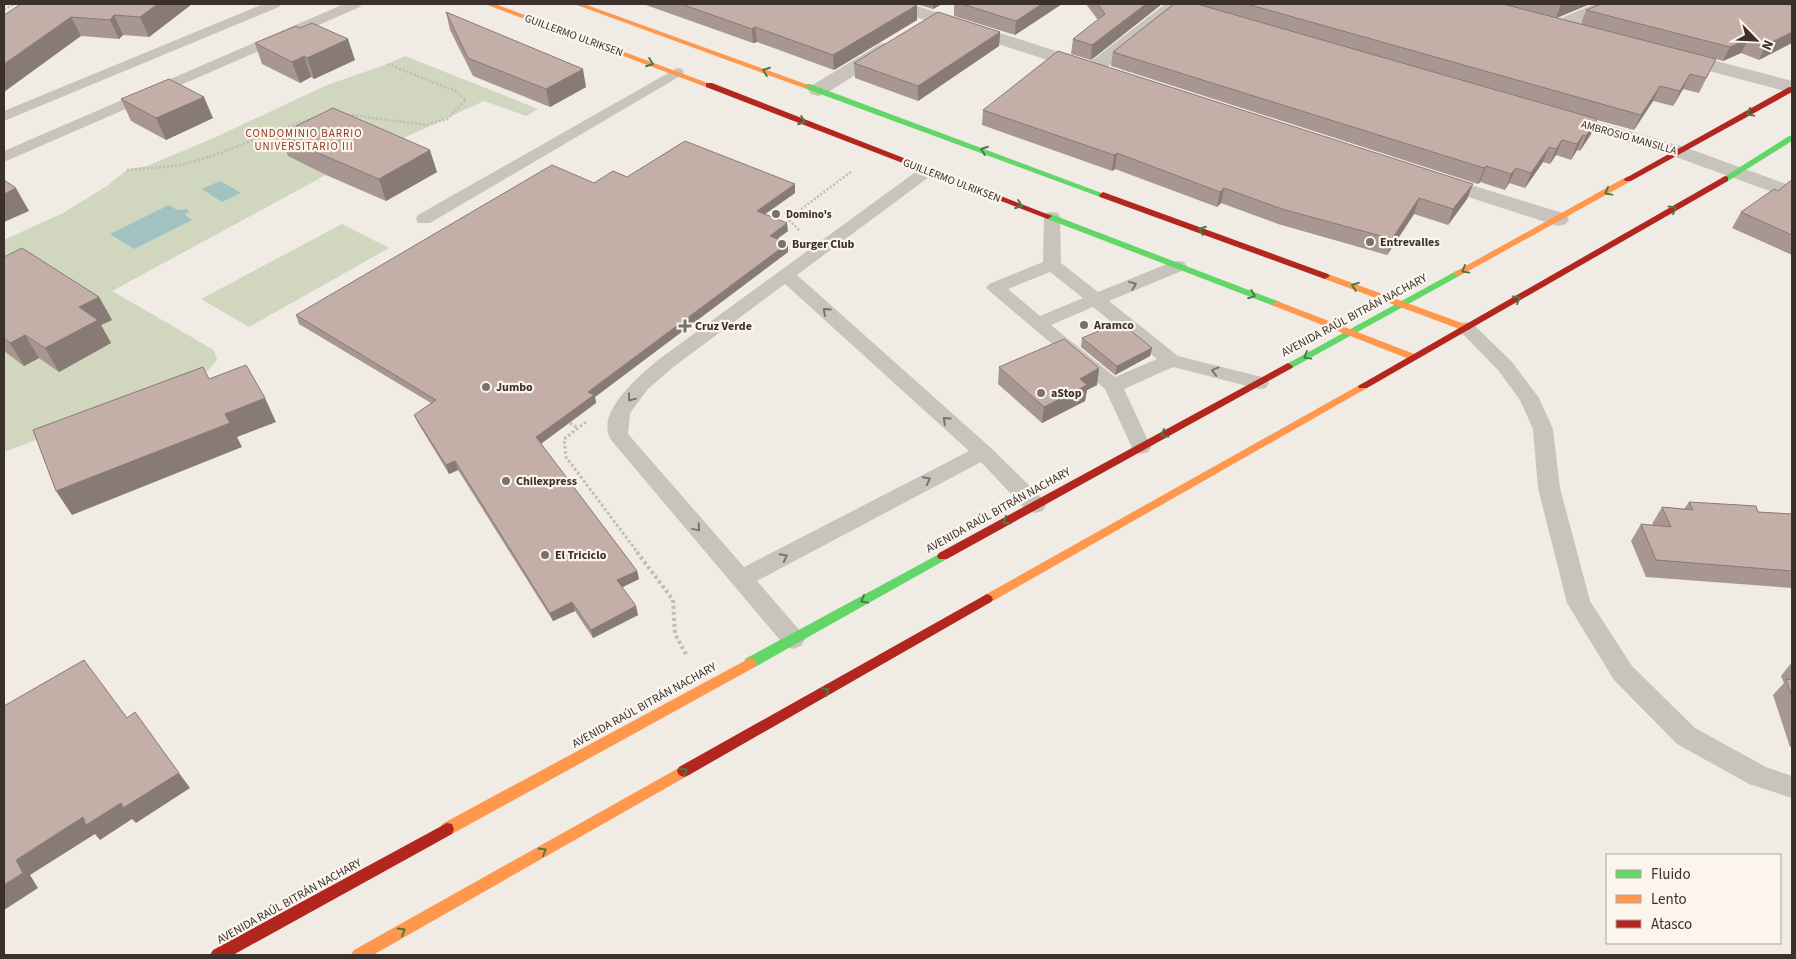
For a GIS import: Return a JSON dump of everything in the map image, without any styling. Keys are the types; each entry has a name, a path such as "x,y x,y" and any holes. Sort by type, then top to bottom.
{"main road":[{"name":"GUILLERMO ULRIKSEN","path":"489,4 677,72 927,171 1052,217 1414,357"},
{"path":"578,4 1232,241 1466,328"},
{"name":"AVENIDA RAÚL BITRÁN NACHARY","path":"218,955 1680,152 1792,88"},
{"path":"359,955 1466,328 1738,172 1792,138"},
{"path":"1232,241 1254,260"},
{"path":"1202,276 1225,280 1245,277"}],"street":[{"path":"894,4 1112,75"},
{"path":"919,28 957,4"},
{"path":"1558,26 1608,4"},
{"path":"1093,69 1181,6"},
{"path":"1539,21 1586,33"},
{"path":"818,90 902,38"},
{"path":"1661,53 1792,88"},
{"name":"AMBROSIO MANSILLA","path":"1537,110 1680,152 1792,193"},
{"path":"1416,173 1558,219"}],"lane":[{"path":"4,116 274,4"},
{"path":"4,157 355,4"},
{"path":"424,219 677,72"},
{"path":"793,638 740,579 618,434 620,412 641,384 665,364 927,171"},
{"path":"1052,217 1052,266"},
{"path":"1052,266 1171,360 1259,383"},
{"path":"1052,266 995,288 1113,386 1140,447"},
{"path":"1039,323 1178,266"},
{"path":"794,269 1036,505"},
{"path":"1466,328 1505,366 1529,398 1543,428 1549,488 1579,603 1623,673 1686,736 1758,776 1792,787"},
{"path":"1113,386 1171,360"},
{"path":"740,579 983,452"}],"path":[{"path":"4,9 14,4"},
{"path":"336,113 378,118 405,125 425,126 455,115 466,100 455,91 388,64"},
{"path":"127,170 185,164 232,148 298,121 326,115"},
{"path":"794,269 785,257 794,251 802,232 788,219 879,152"},
{"path":"620,412 595,414 564,439 566,457 672,600 675,634 704,688"},
{"path":"570,423 578,428"}],"green space":[{"path":"405,56 538,109 526,116 484,101 382,148 289,156 326,175 112,291 214,350 217,360 200,379 4,452 4,240 63,213 107,186 127,170 147,166 214,138 327,85 388,64"},
{"path":"342,224 389,248 249,327 201,299"}],"water":[{"path":"220,181 241,193 222,202 202,189"},
{"path":"169,205 177,210 187,209 189,212 185,215 192,220 134,249 110,234"}],"building":[{"path":"21,4 158,4 140,17 114,15 110,20 71,17 4,64 4,15"},
{"path":"681,4 917,5 833,55 755,27 752,29"},
{"path":"962,4 1042,4 1016,21"},
{"path":"1098,4 1146,4 1092,45 1073,39 1105,14"},
{"path":"1174,4 1197,4 1597,119 1586,136 1583,135 1577,144 1562,140 1556,149 1549,147 1531,173 1516,168 1511,174 1486,166 1484,168 1113,52"},
{"path":"1247,4 1503,4 1716,59 1706,78 1690,74 1680,91 1660,86 1641,115"},
{"path":"1601,4 1792,4 1792,32 1766,45 1749,38 1730,47 1586,10"},
{"path":"446,12 583,69 546,89 468,58"},
{"path":"938,12 1000,32 918,86 854,63"},
{"path":"312,23 348,39 307,58 304,56 292,62 255,43 296,26 300,28"},
{"path":"1058,51 1473,184 1453,209 1419,198 1392,239 1282,209 1224,188 1220,192 1117,153 1114,155 983,110"},
{"path":"169,79 204,97 156,118 121,99"},
{"path":"333,108 430,150 379,179 318,153 280,134"},
{"name":"Jumbo","path":"685,141 795,184 757,211 787,223 770,236 788,243 588,392 594,395 536,437 637,571 617,580 636,606 591,630 572,602 550,613 455,461 446,465 414,415 436,400 296,315 552,165 594,183 613,171 627,177"},
{"path":"4,180 16,188 4,194"},
{"path":"1790,181 1792,182 1792,235 1741,212 1774,189 1778,191"},
{"path":"22,248 99,297 79,307 98,320 45,348 25,335 10,343 4,338 4,257"},
{"path":"1120,322 1152,348 1117,366 1082,338"},
{"path":"1064,339 1099,368 1080,379 1087,385 1044,407 999,367"},
{"path":"246,365 265,398 225,414 230,423 56,491 33,430 203,367 209,379"},
{"path":"1689,502 1756,506 1758,512 1792,514 1792,571 1656,560 1641,524 1671,527 1662,507 1693,510"},
{"path":"84,660 127,718 135,712 179,773 123,808 121,803 86,825 83,817 16,860 23,873 4,885 4,706"},
{"path":"1786,679 1792,680 1792,697"}],"traffic: fast":[{"path":"807,86 1103,195"},
{"path":"1725,179 1792,138"},
{"path":"1048,216 1277,304"},
{"path":"1288,366 1458,273"},
{"path":"750,663 943,556"}],"traffic: slow":[{"path":"489,4 709,85"},
{"path":"578,4 807,86"},
{"path":"1458,273 1628,179"},
{"path":"1325,276 1466,328"},
{"path":"1277,304 1413,357"},
{"path":"987,599 1363,386"},
{"path":"447,829 750,663"},
{"path":"359,955 684,771"}],"traffic: jam":[{"path":"709,85 1048,216"},
{"path":"1628,179 1792,89"},
{"path":"1363,386 1725,179"},
{"path":"1103,195 1325,276"},
{"path":"943,556 1288,366"},
{"path":"684,771 987,599"},
{"path":"218,955 447,829"}],"place":[{"name":"Domino's","path":"776,214"},
{"name":"Entrevalles","path":"1370,242"},
{"name":"Burger Club","path":"782,244"},
{"name":"Aramco","path":"1084,325"},
{"name":"Cruz Verde","path":"685,326"},
{"name":"Jumbo","path":"486,387"},
{"name":"aStop","path":"1041,393"},
{"name":"Chilexpress","path":"506,481"},
{"name":"El Triciclo","path":"545,555"}],"district":[{"name":"CONDOMINIO BARRIO UNIVERSITARIO III","path":"304,139"}]}
